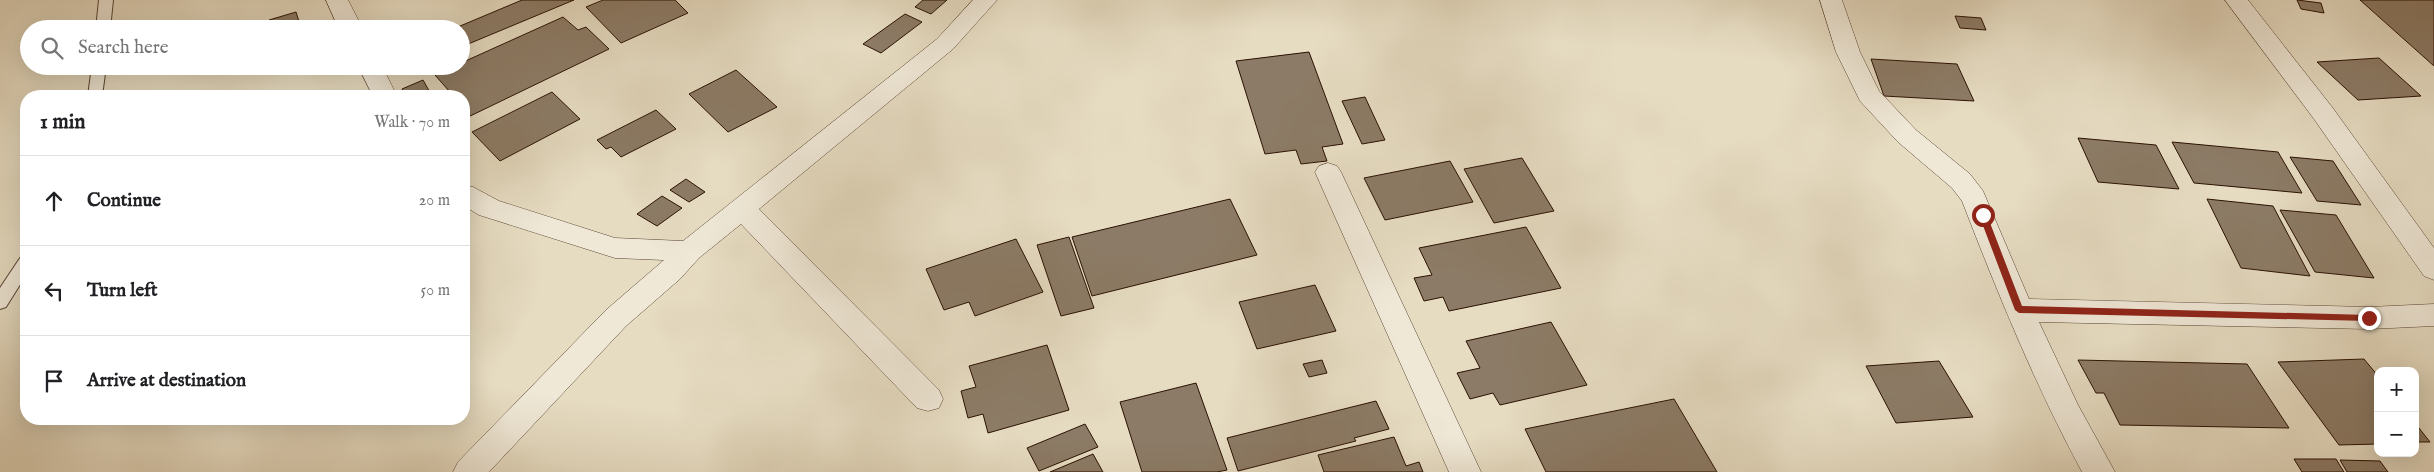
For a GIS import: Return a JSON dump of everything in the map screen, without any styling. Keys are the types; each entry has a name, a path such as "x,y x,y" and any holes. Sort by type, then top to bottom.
{"street":[{"path":"337,0 347,20"},
{"path":"469,472 616,318 670,272 689,251 945,44 986,0"},
{"path":"1831,0 1848,52 1869,95 1907,136 1961,181 1974,198 2019,310 2065,410 2099,472"},
{"path":"2236,0 2323,113 2434,269"},
{"path":"374,75 382,90"},
{"path":"1328,172 1466,472"},
{"path":"470,197 489,208 616,248 689,251"},
{"path":"742,208 928,399"},
{"path":"2019,310 2369,318 2434,315"}],"lane":[{"path":"105,20 106,0"},
{"path":"95,90 97,75"},
{"path":"0,302 20,271"}],"building":[{"path":"522,0 574,0 470,43 470,22"},
{"path":"603,0 675,0 688,13 621,43 586,7"},
{"path":"923,0 947,0 931,14 915,7"},
{"path":"2297,0 2321,3 2324,13 2301,9"},
{"path":"2360,0 2434,0 2434,66"},
{"path":"296,12 298,20 269,20"},
{"path":"905,14 922,22 881,53 863,44"},
{"path":"1955,16 1981,18 1986,30 1960,28"},
{"path":"563,17 578,30 586,27 609,49 470,116 470,90 448,90 435,75 470,75 470,59"},
{"path":"1309,52 1343,144 1322,147 1327,161 1301,164 1296,150 1265,154 1236,61"},
{"path":"2379,58 2421,96 2358,100 2317,62"},
{"path":"1871,59 1957,64 1974,101 1884,96"},
{"path":"736,70 777,107 728,132 689,94"},
{"path":"423,80 429,90 403,90"},
{"path":"552,92 580,119 500,161 472,132"},
{"path":"1365,97 1385,140 1362,144 1342,101"},
{"path":"656,110 676,129 621,157 611,147 606,149 597,140"},
{"path":"2078,138 2156,145 2179,189 2098,182"},
{"path":"2172,142 2278,152 2302,193 2194,183"},
{"path":"2290,157 2333,161 2361,205 2317,201"},
{"path":"1522,158 1554,211 1494,223 1464,169"},
{"path":"1450,161 1473,202 1385,220 1364,178"},
{"path":"686,179 705,192 689,202 670,190"},
{"path":"662,196 682,208 657,226 637,214"},
{"path":"1230,199 1257,255 1092,296 1072,237"},
{"path":"2207,199 2273,206 2310,276 2241,268"},
{"path":"2280,210 2336,215 2374,278 2315,272"},
{"path":"1526,227 1561,288 1449,311 1443,297 1424,301 1414,278 1432,275 1419,248"},
{"path":"1069,237 1094,308 1061,316 1037,245"},
{"path":"1016,239 1043,292 975,316 969,302 944,310 926,269"},
{"path":"1315,285 1336,331 1257,349 1239,302"},
{"path":"1551,322 1587,385 1500,405 1493,393 1470,399 1457,373 1480,368 1466,341"},
{"path":"1047,345 1069,410 988,433 983,414 968,418 961,391 976,387 969,366"},
{"path":"2364,359 2374,371 2374,444 2339,445 2278,362"},
{"path":"1322,360 1327,373 1309,377 1303,364"},
{"path":"2078,360 2247,364 2289,428 2120,425 2104,393 2096,393"},
{"path":"1939,361 1973,417 1896,423 1866,366"},
{"path":"1196,383 1227,470 1217,472 1142,472 1120,402"},
{"path":"1674,399 1717,472 1546,472 1525,429"},
{"path":"1376,401 1389,429 1354,438 1356,441 1238,471 1227,438"},
{"path":"1085,424 1098,447 1039,471 1027,448"},
{"path":"2419,428 2430,442 2419,442"},
{"path":"1394,437 1406,466 1419,462 1423,472 1324,472 1318,455"},
{"path":"1093,454 1103,472 1050,472"},
{"path":"2294,459 2336,459 2344,472 2302,472"},
{"path":"2340,460 2380,461 2388,472 2347,472"}],"route":[{"path":"1983,215 2019,310 2369,318"}]}
